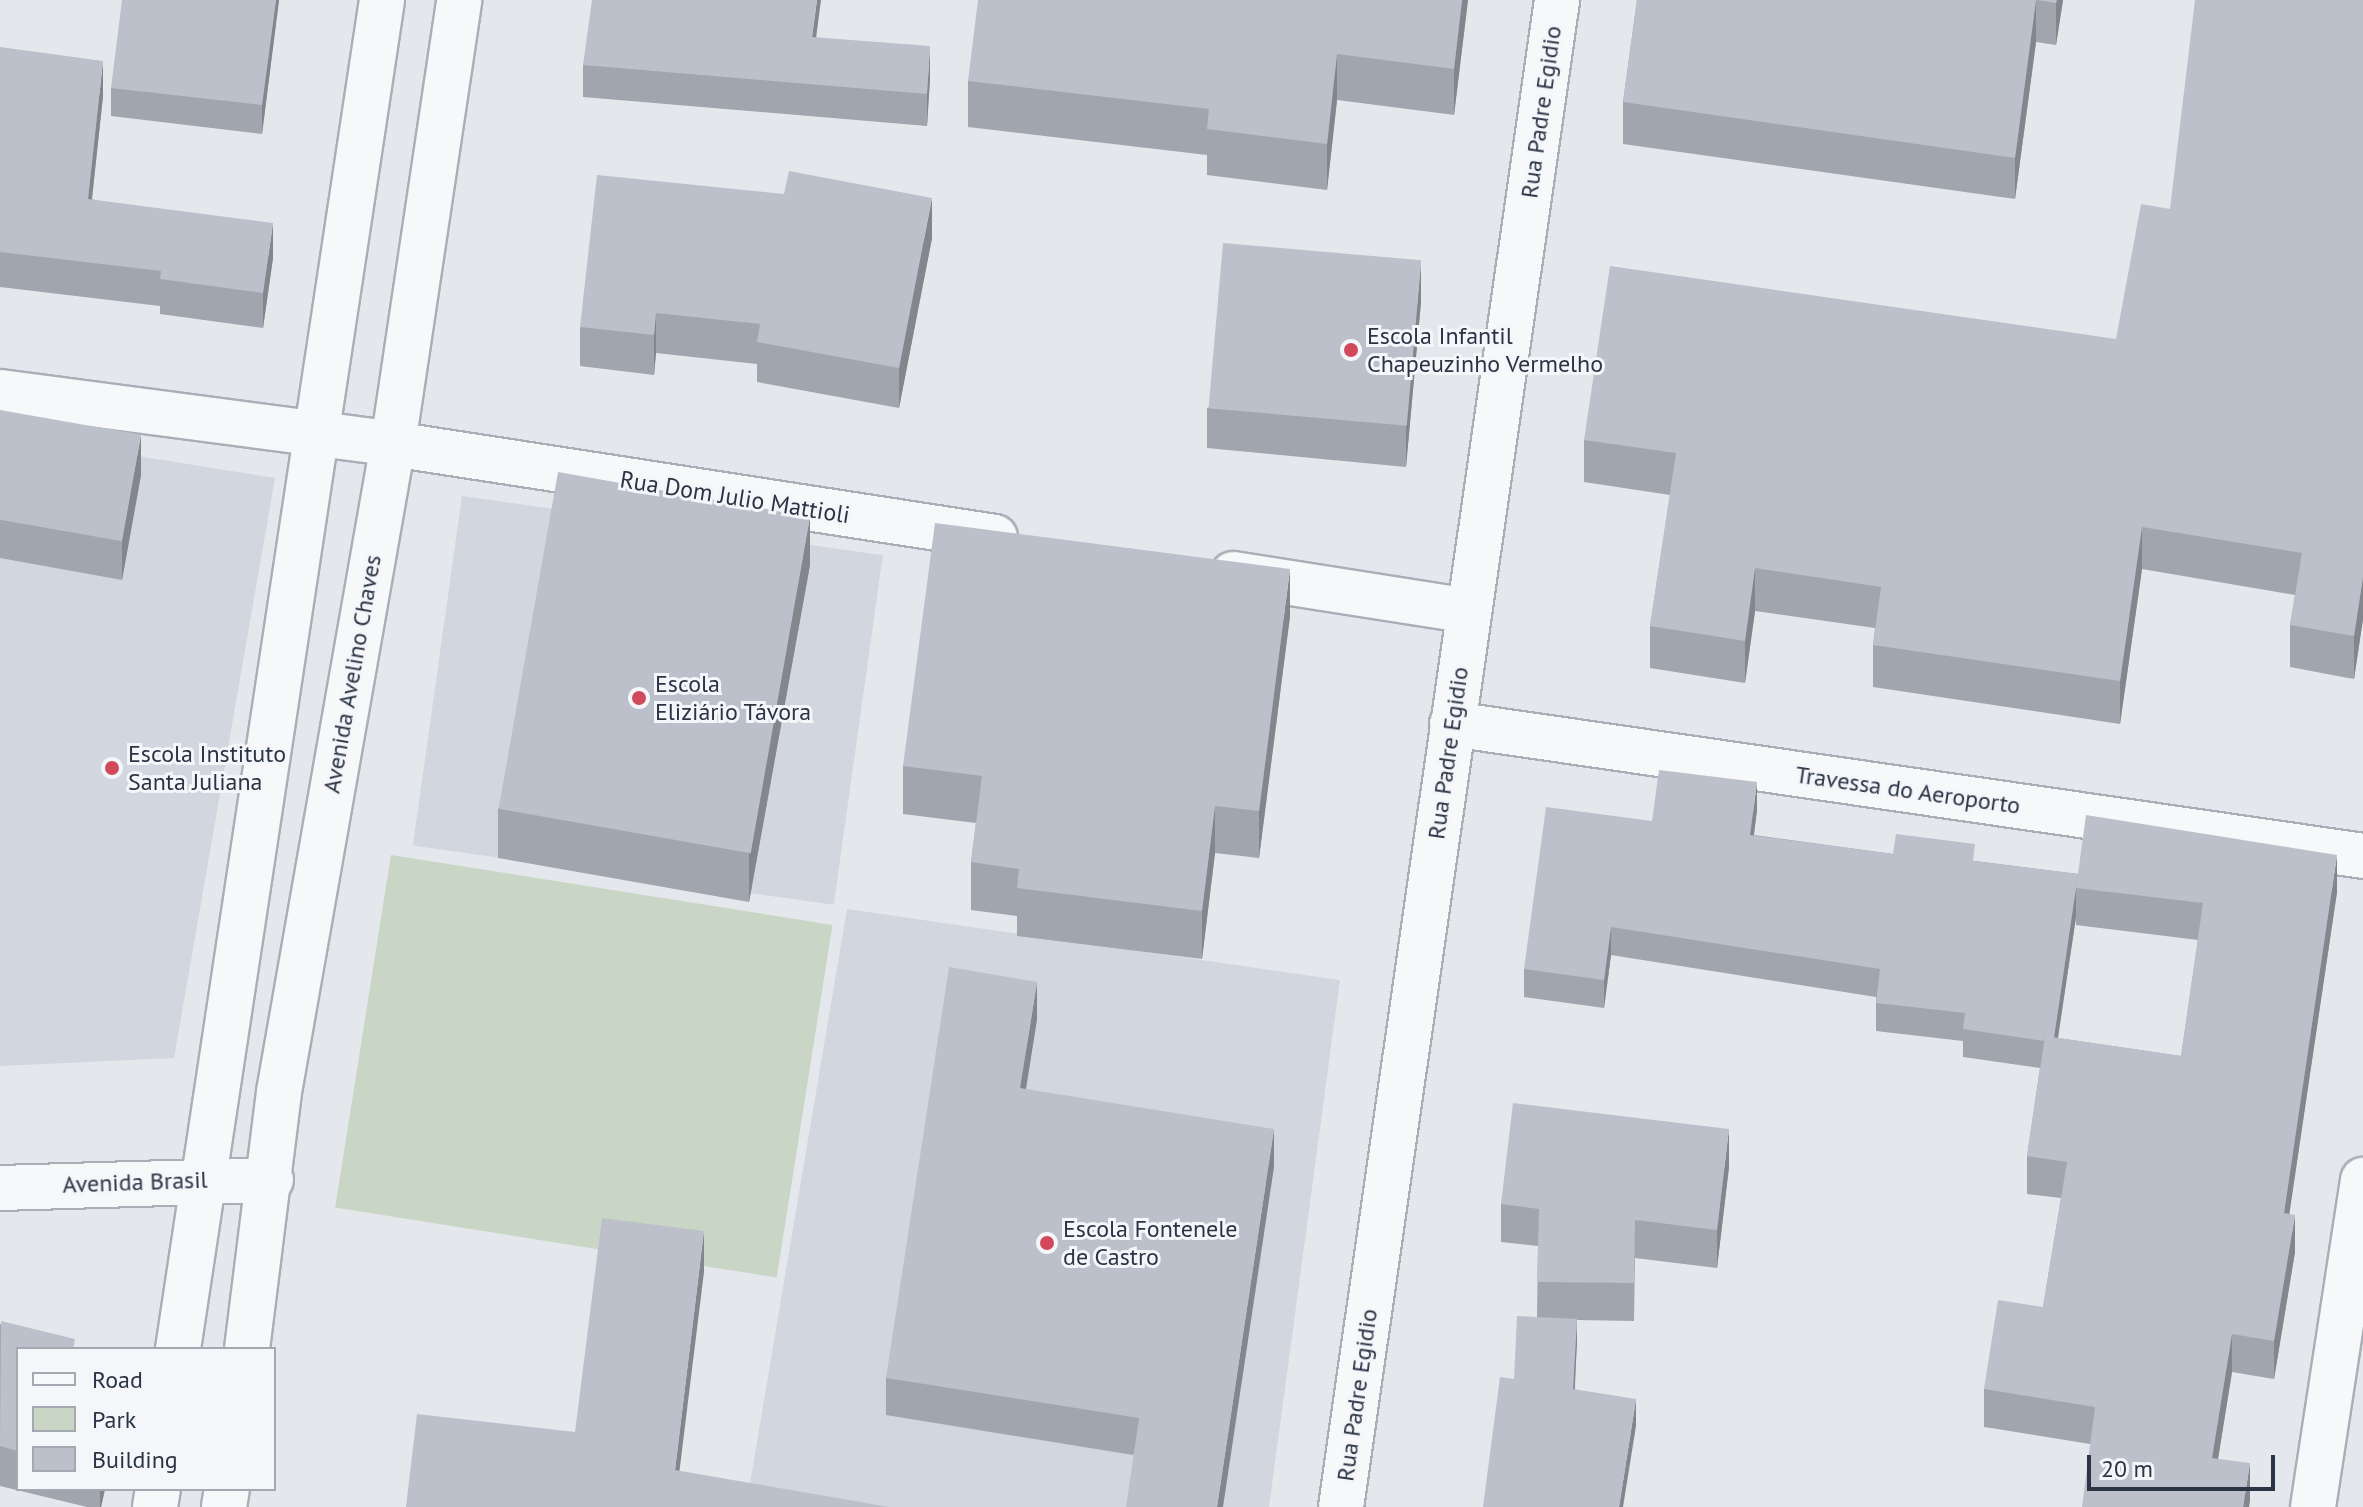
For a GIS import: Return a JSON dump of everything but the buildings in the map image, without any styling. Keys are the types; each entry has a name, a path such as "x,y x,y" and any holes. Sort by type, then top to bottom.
{"street":[{"path":"178,1347 203,1179 226,1066 315,434 382,0"},
{"name":"Avenida Avelino Chaves","path":"247,1347 271,1180 279,1092 393,444 459,0"},
{"name":"Rua Padre Egidio","path":"1341,1507 1557,0"},
{"name":"Rua Dom Julio Mattioli","path":"0,392 393,444 1032,543"},
{"path":"1188,567 1469,611"},
{"name":"Travessa do Aeroporto","path":"1452,724 2363,856"},
{"name":"Avenida Brasil","path":"0,1188 203,1179 271,1180"},
{"path":"2313,1507 2363,1180"}],"shaded area":[{"name":"Escola Instituto Santa Juliana","path":"0,434 275,478 174,1058 0,1066"},
{"name":"Escola Eliziário Távora","path":"462,496 883,555 834,905 413,846"},
{"name":"Escola Fontenele de Castro","path":"847,909 1340,980 1269,1507 746,1507"}],"green space":[{"path":"391,855 832,925 777,1278 335,1208"}],"place":[{"name":"Escola Infantil Chapeuzinho Vermelho","path":"1351,350"},
{"name":"Escola Eliziário Távora","path":"639,698"},
{"name":"Escola Instituto Santa Juliana","path":"112,768"},
{"name":"Escola Fontenele de Castro","path":"1047,1243"}]}
